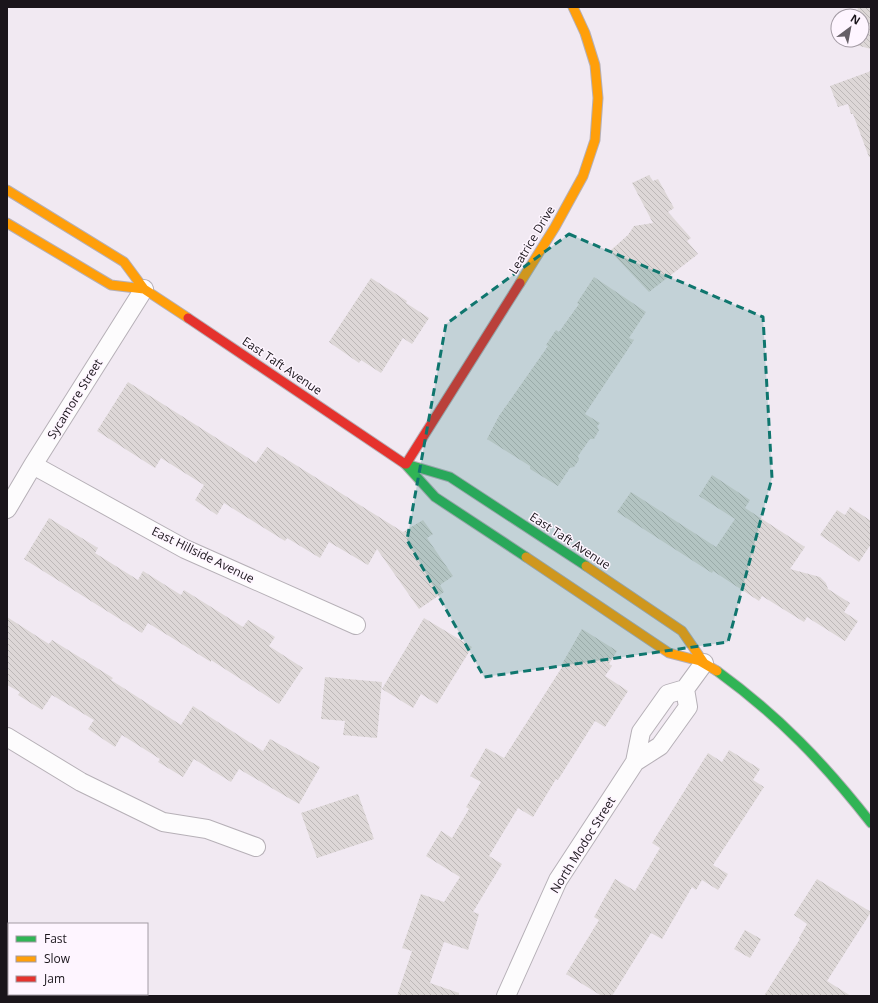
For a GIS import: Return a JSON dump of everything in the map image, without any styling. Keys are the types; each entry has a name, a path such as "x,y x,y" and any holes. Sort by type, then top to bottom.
{"street":[{"name":"Leatrice Drive","path":"406,464 553,230 583,176 595,140 598,98 595,65 585,33 573,7"},
{"name":"East Taft Avenue","path":"7,190 124,262 144,289 406,464 436,497 448,506 669,653 704,663"},
{"name":"East Taft Avenue","path":"7,223 110,285 144,289"},
{"name":"Sycamore Street","path":"7,509 144,289"},
{"name":"East Taft Avenue","path":"406,464 450,477 611,582 682,631 704,663 766,709 806,746 852,797 871,823"},
{"name":"East Hillside Avenue","path":"33,465 185,549 356,625"},
{"path":"685,689 704,663"},
{"name":"North Modoc Street","path":"506,996 558,880 635,762 641,732 668,694 685,689 688,707 660,746 635,762"},
{"path":"7,737 82,782 163,822 207,829 256,848"}],"highlighted area":[{"path":"569,234 763,317 772,478 728,642 484,677 407,540 446,324"}],"building":[{"path":"871,7 871,49 867,48 870,48 870,8 858,8"},
{"path":"871,71 871,157 869,157 848,104 838,107 830,86"},
{"path":"649,175 653,181 658,179 674,208 668,212 691,238 687,241 698,254 649,292 610,251 628,235 634,226 653,223 632,183"},
{"path":"594,277 646,312 629,338 634,340 585,414 600,423 597,426 599,430 594,439 590,439 578,456 579,460 574,467 570,468 558,486 530,469 530,466 487,439 499,416 548,346 546,345 556,330 559,332 579,304 577,303"},
{"path":"371,278 407,301 406,303 429,318 412,344 403,338 381,373 361,360 359,363 329,342"},
{"path":"128,382 256,463 267,447 403,532 423,520 433,534 427,538 453,576 440,585 444,592 419,609 377,549 368,565 329,542 320,558 287,538 285,541 224,503 217,515 195,500 204,485 161,458 155,468 97,431"},
{"path":"712,475 750,500 745,508 805,547 790,569 820,577 826,583 828,589 850,603 844,612 858,621 845,641 807,617 804,622 762,596 759,601 713,571 712,573 617,512 631,492 716,547 735,519 699,496"},
{"path":"850,507 871,521 871,544 859,562 820,535 837,510 845,515"},
{"path":"49,518 98,548 95,553 138,580 143,571 181,595 184,590 243,627 248,620 275,637 269,646 303,668 279,704 211,660 211,662 148,623 142,633 24,559"},
{"path":"7,617 49,644 52,640 113,678 111,680 181,725 193,706 263,751 270,739 320,767 299,804 239,769 231,782 194,759 183,777 158,762 160,759 122,735 115,747 88,729 94,720 52,695 42,710 18,695 20,692 7,685"},
{"path":"424,618 472,647 437,704 421,694 413,708 382,689"},
{"path":"582,629 617,651 609,664 612,666 605,676 628,691 605,727 595,721 558,780 556,779 533,817 518,808 489,856 502,864 473,912 479,914 468,950 444,942 430,983 459,993 459,996 397,996 412,951 402,948 421,894 444,902 460,877 426,856 441,831 452,838 469,809 466,807 481,782 470,776 486,748 504,758 564,664 562,664"},
{"path":"325,677 382,682 377,738 343,735 345,721 321,719"},
{"path":"729,750 760,769 753,780 764,787 713,865 728,874 718,890 702,880 696,890 692,887 662,939 651,933 612,996 602,996 566,974 599,920 594,917 615,879 635,891 660,848 652,843 708,753 722,762"},
{"path":"358,794 374,839 317,858 301,813"},
{"path":"817,879 871,912 827,981 851,996 764,996 800,939 799,938 807,924 794,915"},
{"path":"745,930 761,939 750,958 734,949"}],"traffic: fast":[{"path":"405,464 435,497 526,557"},
{"path":"406,464 450,477 586,566"},
{"path":"717,671 761,705 800,741 836,780 871,823"}],"traffic: slow":[{"path":"520,283 555,227 583,176 595,140 598,98 595,65 585,33 573,7"},
{"path":"7,190 124,262 144,289 188,318"},
{"path":"7,223 111,285 144,289"},
{"path":"526,557 669,653 700,661 717,671"},
{"path":"586,566 682,631 704,663"}],"traffic: jam":[{"path":"406,464 520,283"},
{"path":"188,318 405,464"}]}
